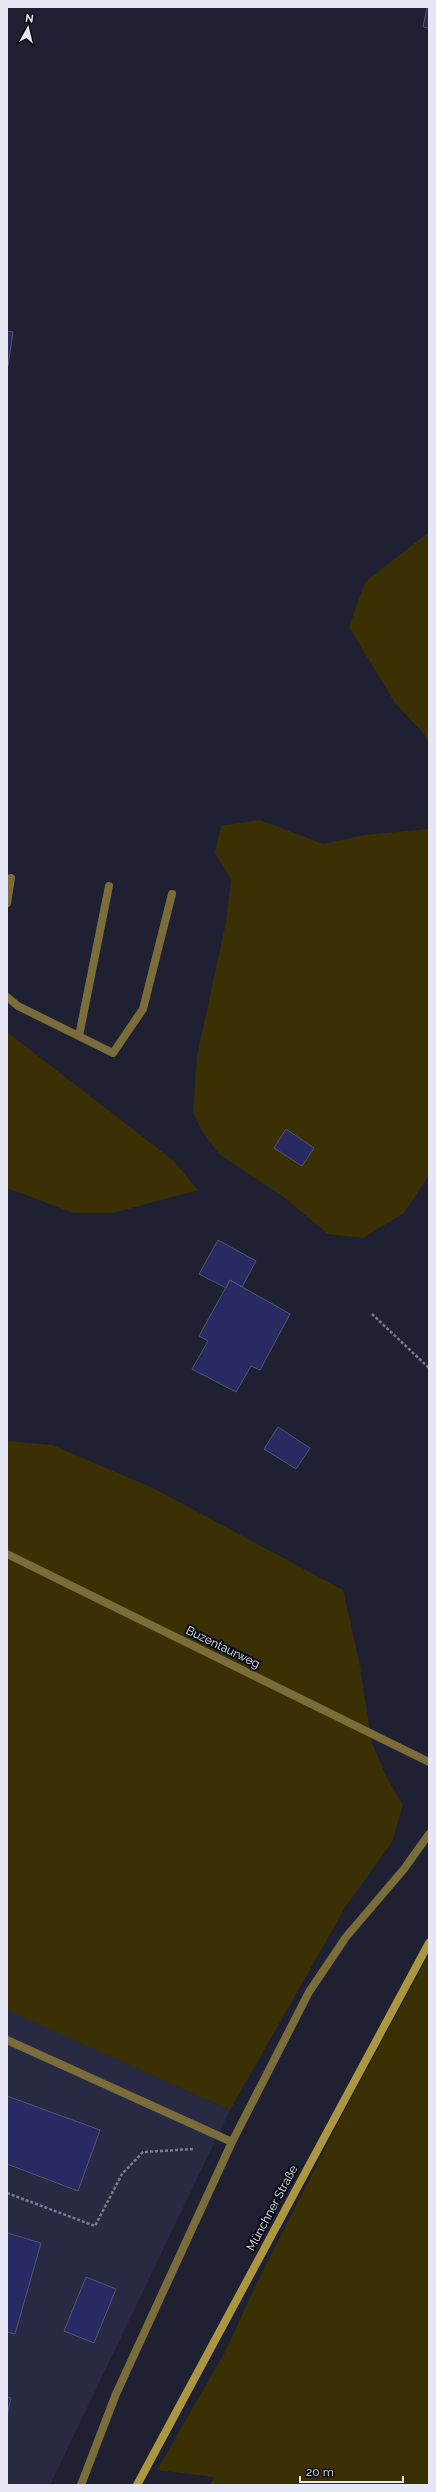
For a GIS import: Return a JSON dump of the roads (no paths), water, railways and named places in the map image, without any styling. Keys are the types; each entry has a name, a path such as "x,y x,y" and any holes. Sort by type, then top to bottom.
{"main road":[{"name":"Münchner Straße","path":"137,2485 429,1943"}],"lane":[{"path":"7,903 11,878"},
{"path":"79,1036 109,886"},
{"path":"7,996 18,1006 113,1053 142,1009 172,894"},
{"name":"Buzentaurweg","path":"7,1554 429,1762"},
{"path":"81,2485 116,2394 232,2142 309,1992 346,1937 404,1869 429,1834"},
{"path":"7,2040 232,2142"}]}
